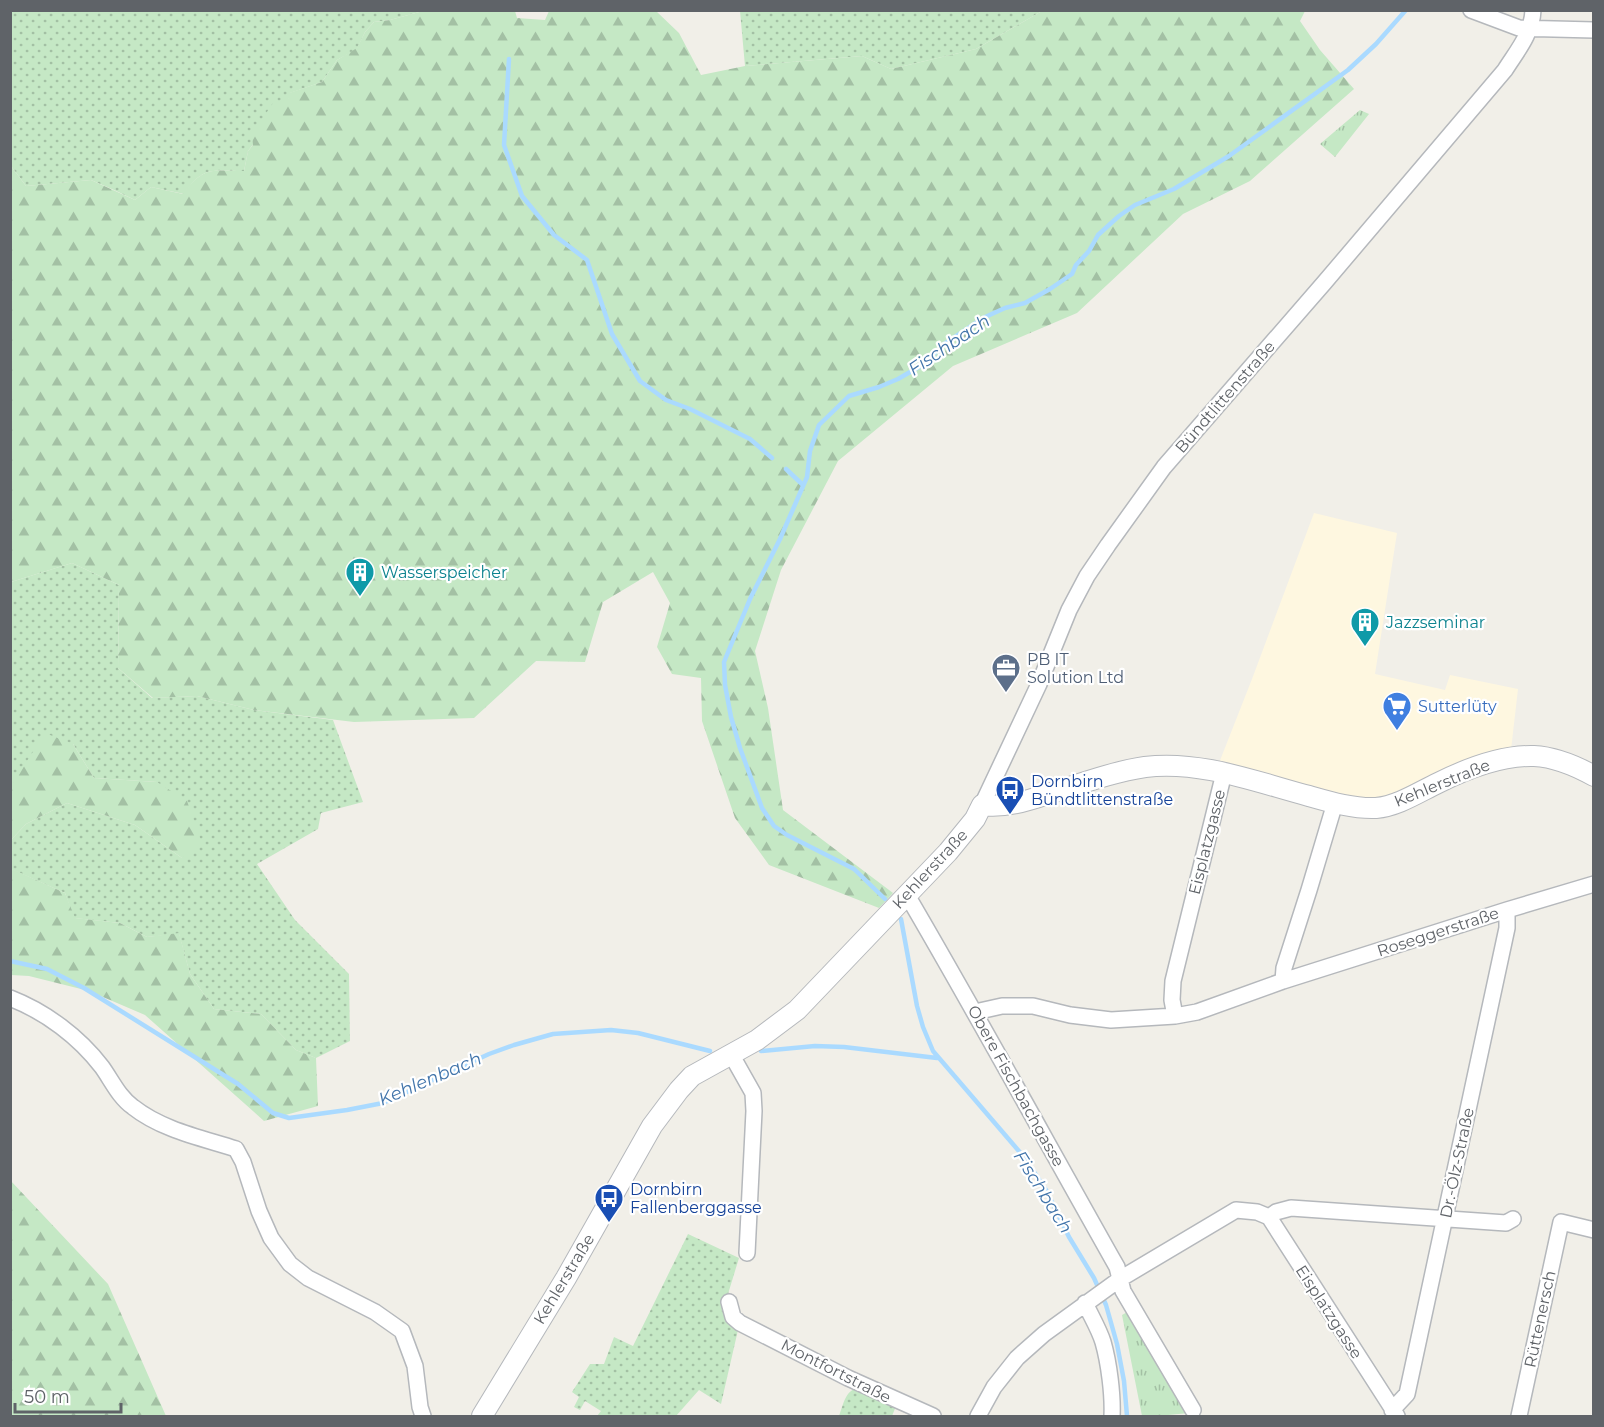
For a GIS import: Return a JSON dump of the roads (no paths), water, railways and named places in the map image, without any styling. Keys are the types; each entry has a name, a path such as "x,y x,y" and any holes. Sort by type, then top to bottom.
{"street":[{"path":"1471,10 1519,28 1593,30"},
{"name":"Bündtlittenstraße","path":"982,806 1069,610 1087,576 1108,544 1164,467 1505,70 1530,28 1533,10"},
{"name":"Kehlerstraße","path":"482,1416 566,1278 652,1126 679,1090 692,1076 757,1040 797,1010 962,836 982,806 996,807 1027,801 1113,774 1145,767 1174,766 1224,773 1335,803 1375,808 1410,797 1480,765 1503,759 1534,756 1558,761 1593,776"},
{"name":"Eisplatzgasse","path":"1174,1016 1173,981 1224,773"},
{"path":"1283,981 1284,968 1335,803"},
{"name":"Roseggerstraße","path":"975,1012 1002,1006 1033,1006 1070,1015 1111,1020 1174,1016 1197,1012 1283,981 1593,884"},
{"name":"Obere Fischbachgasse","path":"907,895 1118,1267 1114,1283 1123,1291 1193,1410"},
{"name":"Dr.-Ölz-Straße","path":"1395,1413 1407,1394 1507,928 1507,910"},
{"path":"10,998 43,1014 82,1044 117,1091 132,1107 154,1121 236,1149 271,1238 290,1264 308,1278 375,1312 402,1330 415,1366 423,1416"},
{"path":"732,1053 753,1094 747,1253"},
{"path":"978,1416 994,1387 1017,1358 1044,1334 1114,1283 1236,1210 1263,1215 1291,1208 1506,1223 1514,1219"},
{"name":"Eisplatzgasse","path":"1263,1215 1395,1413"},
{"name":"Rüttenersch","path":"1519,1416 1560,1222 1593,1230"},
{"path":"1088,1301 1103,1342 1111,1383 1112,1416"},
{"name":"Montfortstraße","path":"729,1302 733,1317 740,1323 848,1378 933,1416"}],"waterway":[{"name":"Fischbach","path":"885,899 854,869 774,826 762,808 740,748 725,685 724,662 750,599 807,477 810,451 819,425 849,396 898,379 924,364 944,344 983,318 1005,308 1025,303 1072,274 1098,235 1119,216 1135,205 1174,189 1229,156 1348,70 1376,44 1406,10"},
{"path":"509,59 504,145 522,196 554,235 587,260 612,334 640,381 666,400 690,409 750,439 772,458"},
{"path":"786,469 803,485"},
{"name":"Fischbach","path":"901,919 917,1006 933,1051 1024,1157 1046,1190 1069,1237 1094,1278 1106,1305 1117,1344 1124,1381 1127,1416"},
{"name":"Kehlenbach","path":"10,961 47,969 84,988 238,1084 273,1113 289,1118 383,1103 489,1054 553,1034 611,1030 638,1033 710,1051"},
{"name":"Kehlenbach","path":"761,1051 815,1046 844,1047 937,1058"}],"place":[{"name":"Wasserspeicher","path":"360,598"},
{"name":"Jazzseminar","path":"1365,648"},
{"name":"PB IT Solution Ltd","path":"1006,694"},
{"name":"Sutterlüty","path":"1397,732"},
{"name":"Dornbirn Bündtlittenstraße","path":"1010,816"},
{"name":"Dornbirn Fallenberggasse","path":"609,1224"}]}
